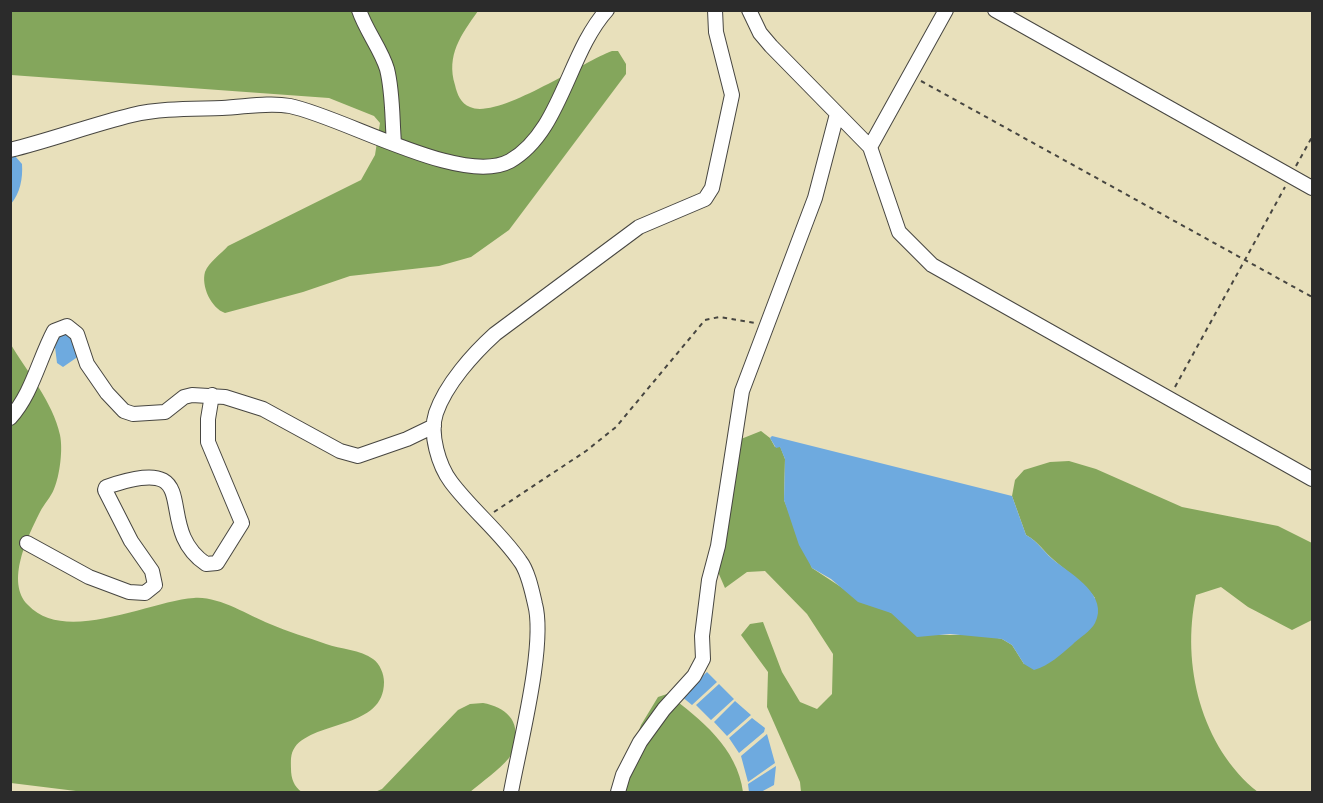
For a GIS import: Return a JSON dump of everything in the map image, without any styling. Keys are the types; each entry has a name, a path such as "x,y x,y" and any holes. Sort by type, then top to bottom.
{"street":[{"path":"359,10 365,27 386,67 394,143"},
{"path":"10,150 134,114 186,108 272,104 316,114 446,162 488,168 510,161 529,146 542,129 590,32 607,10"},
{"path":"511,792 536,652 536,606 522,563 451,482 441,466 434,426 436,413 444,396 479,348 495,334 639,227 705,199 712,188 722,153 732,95 716,32 715,10"},
{"path":"749,10 760,33 771,46 870,147 899,232 932,265 1312,478"},
{"path":"870,147 946,10"},
{"path":"995,10 1312,188"},
{"path":"618,792 622,775 640,742 664,709 694,676 703,659 702,636 708,591 718,546 742,391 815,198 837,114"},
{"path":"10,418 30,389 36,366 54,331 62,326 74,330 87,364 107,393 124,411 159,414 170,409 184,397 212,395 263,409 350,455 358,456 407,440 434,426"},
{"path":"27,543 89,577 138,594 151,590 155,585 152,571 131,541 105,490 106,487 135,477 153,476 164,481 174,494 178,527 188,547 206,564 217,563 242,523 208,442 208,419 212,395"}],"path":[{"path":"909,75 1312,297"},
{"path":"1169,399 1312,137"},
{"path":"484,518 586,451 616,427 705,320 719,317 767,325"}],"green space":[{"path":"11,10 478,11 461,37 452,64 457,92 462,101 467,106 483,109 519,98 612,51 618,51 626,64 626,74 509,230 471,257 439,266 350,276 303,292 225,313 211,302 204,284 205,272 209,265 228,246 361,180 375,155 380,123 374,116 329,98 11,75"},
{"path":"10,343 46,399 57,423 61,441 60,462 53,492 35,522 21,559 18,584 21,595 28,605 44,616 63,621 85,621 108,618 175,601 204,598 223,603 291,632 363,654 380,666 384,682 381,697 373,708 361,716 305,738 295,747 291,758 292,776 295,785 302,792 84,792 11,783"},
{"path":"761,431 770,438 775,447 780,446 785,459 784,500 812,568 844,589 935,635 984,635 1002,639 1012,645 1024,664 1095,598 1026,535 1012,496 1015,480 1024,470 1050,462 1069,461 1096,469 1182,507 1278,526 1312,543 1312,620 1292,630 1248,607 1221,587 1196,595 1191,649 1200,702 1209,728 1222,752 1238,773 1258,792 801,792 800,782 767,707 768,672 741,635 750,624 763,622 782,672 800,702 817,709 832,694 833,654 807,614 765,571 747,572 725,588 718,572 741,439"},
{"path":"667,694 716,736 733,762 743,792 612,792 618,768 631,752 641,725 658,697"},
{"path":"483,703 504,711 509,716 516,736 511,755 490,776 470,792 375,792 382,789 458,710 470,704"}],"water":[{"path":"15,156 22,164 22,175 19,190 11,204 11,158"},
{"path":"61,331 71,332 79,356 63,367 57,363 55,347"},
{"path":"772,436 1012,496 1026,535 1080,580 1093,595 1098,613 1095,623 1088,632 1059,656 1034,670 1024,664 1012,645 1002,639 950,634 917,637 891,613 858,602 831,579 812,568 799,545 784,500 785,459 780,447 776,448 770,438"},
{"path":"707,672 717,682 692,705 681,696"},
{"path":"719,684 734,699 711,720 696,705"},
{"path":"735,701 751,715 727,736 714,722"},
{"path":"752,718 765,728 764,732 739,753 729,738"},
{"path":"767,734 775,763 748,782 741,756"},
{"path":"776,766 774,785 761,792 749,792 748,784"}]}
